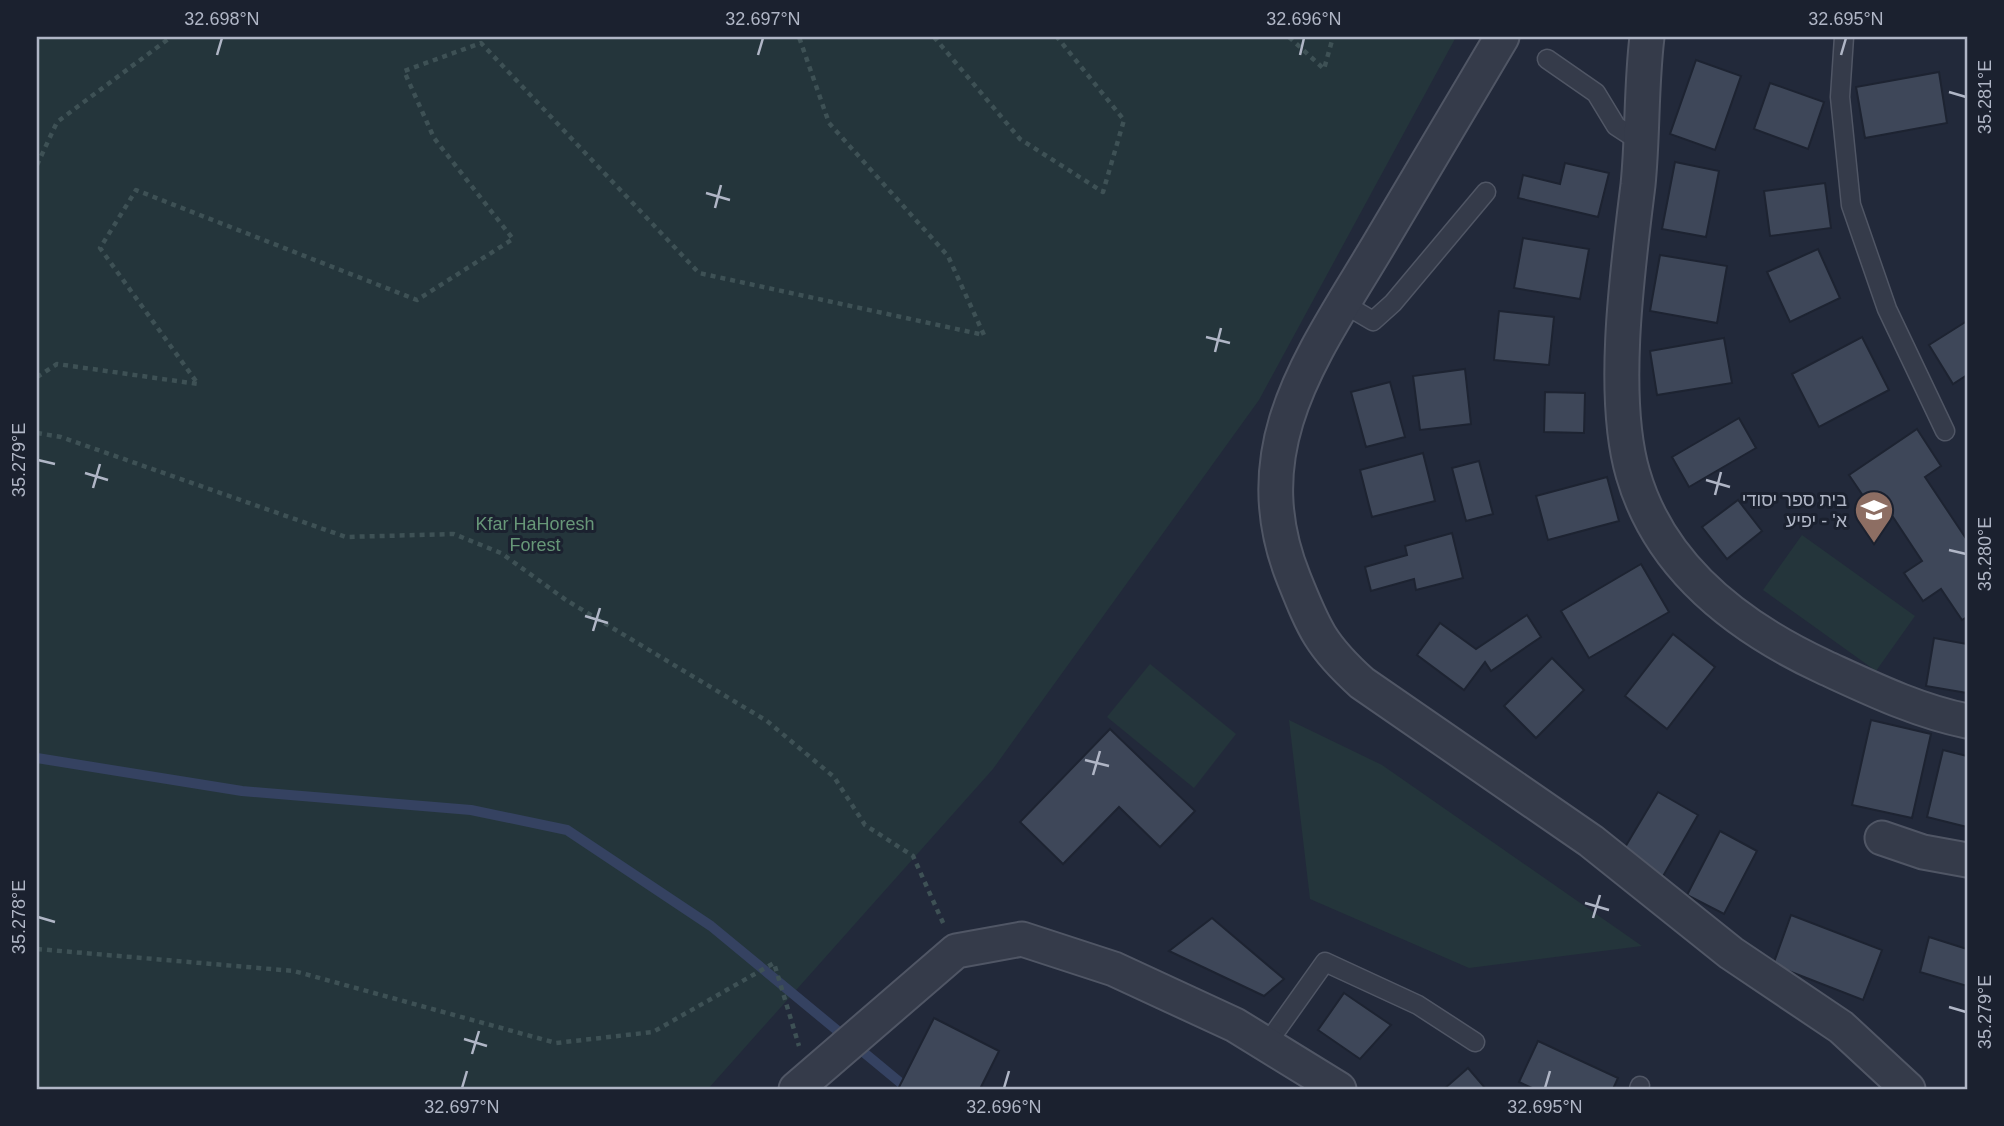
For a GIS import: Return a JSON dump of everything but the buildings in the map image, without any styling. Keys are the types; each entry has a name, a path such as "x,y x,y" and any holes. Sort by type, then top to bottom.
{"street":[{"path":"1502,37 1311,360 1283,429 1273,488 1281,548 1312,625 1330,654 1362,683 1591,841 1731,953 1841,1027 1908,1089"},
{"path":"1647,37 1642,143 1627,269 1623,389 1624,424 1632,474 1651,521 1687,571 1731,613 1779,646 1889,697 1967,721"},
{"path":"1882,838 1923,852 1967,860"},
{"path":"803,1085 956,951 1022,939 1114,969 1235,1025 1339,1089"}],"lane":[{"path":"1844,37 1840,97 1851,205 1887,309 1945,431"},
{"path":"1547,59 1596,93 1616,126 1642,143"},
{"path":"1343,304 1374,321 1393,303 1486,192"},
{"path":"1266,1045 1325,962 1418,1005 1475,1042"}],"path":[{"path":"37,165 57,122 171,37"},
{"path":"37,377 57,364 198,384 100,248 136,190 417,300 513,239 434,138 404,71 481,43 699,273 984,335 948,256 829,123 799,37"},
{"path":"934,37 1020,139 1103,192 1124,120 1057,37"},
{"path":"1289,37 1324,69 1333,37"},
{"path":"37,433 61,437 346,537 453,534 501,553 566,600 767,721 834,777 865,825 913,856 956,951"},
{"path":"37,949 294,971 556,1043 653,1032 774,963 803,1085"}],"green space":[{"name":"Kfar HaHoresh Forest","path":"37,37 1456,37 1259,400 993,769 708,1089 37,1089"},
{"path":"1802,535 1915,616 1876,671 1763,590"},
{"path":"1150,664 1236,734 1194,788 1107,717"},
{"path":"1289,720 1382,765 1642,946 1469,968 1310,899"}],"waterway":[{"path":"37,758 242,791 471,810 567,830 711,926 908,1089"}],"place":[{"name":"בית ספר יסודי א' - יפיע","path":"1874,544"}]}
